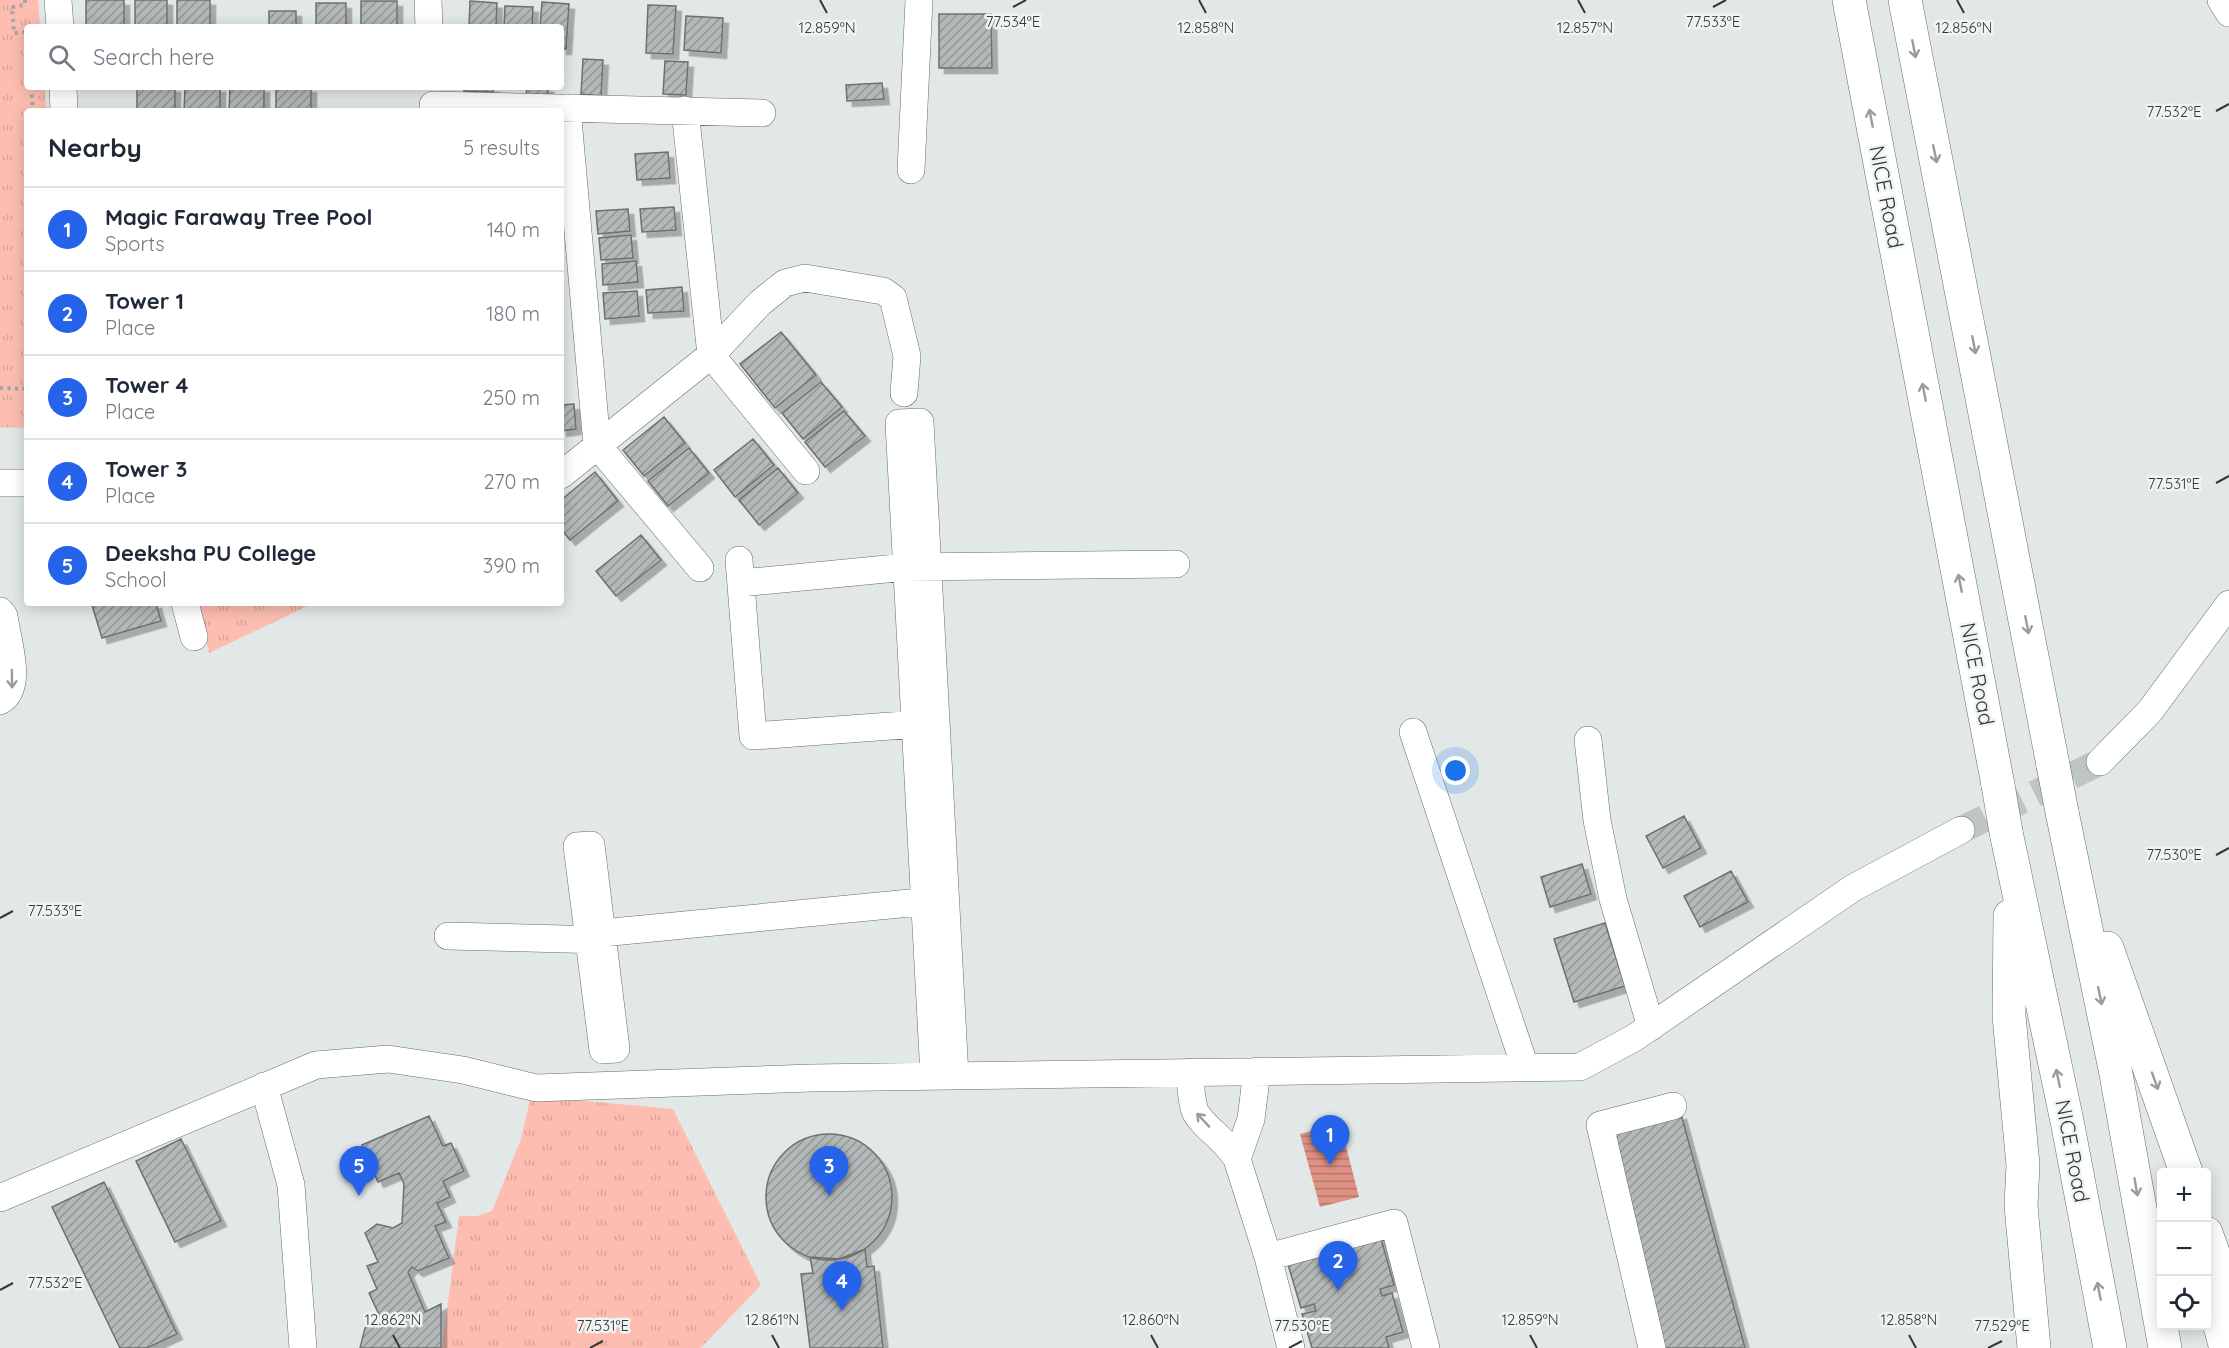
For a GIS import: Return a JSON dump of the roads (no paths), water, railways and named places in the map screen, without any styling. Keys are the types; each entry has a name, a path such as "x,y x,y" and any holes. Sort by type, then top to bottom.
{"highway":[{"name":"NICE Road","path":"1849,0 2008,842 2068,1126 2109,1348"},
{"path":"1905,0 2053,765 2116,1074 2165,1348"},
{"path":"2065,824 2184,1168"},
{"path":"2008,842 2009,1016 2023,1165 2021,1206 2034,1348"},
{"path":"2023,1165 2038,1202 2054,1348"},
{"path":"2217,1259 2213,1300 2226,1348"}],"street":[{"path":"58,0 60,24"},
{"path":"428,0 429,24"},
{"path":"911,170 919,0"},
{"path":"2221,0 2229,13"},
{"path":"63,90 64,108"},
{"path":"433,101 567,108 762,113"},
{"path":"567,108 597,445 700,568"},
{"path":"685,110 711,355 806,471"},
{"path":"564,472 711,355 760,303 785,283 805,278 883,291 893,298 907,356 904,393"},
{"path":"0,483 24,483"},
{"path":"926,724 753,736 740,571 1176,564"},
{"path":"917,567 944,1076"},
{"path":"2100,762 2150,711 2229,604"},
{"path":"186,606 194,637"},
{"path":"0,611 4,616 14,681 8,697 0,701"},
{"path":"1413,732 1525,1067"},
{"path":"1588,740 1597,820 1613,899 1651,1027"},
{"path":"0,1198 316,1065 388,1059 463,1070 536,1088 944,1076 1580,1066 1651,1027 1853,888 1961,830"},
{"path":"448,936 598,938 935,901"},
{"path":"1237,1159 1251,1119 1257,1071"},
{"path":"1189,1072 1195,1111 1203,1122 1228,1144 1237,1159 1268,1257 1291,1348"},
{"path":"264,1086 291,1185 303,1348"},
{"path":"1652,1348 1600,1125 1673,1106"},
{"path":"1268,1257 1394,1223 1426,1348"}],"tunnel":[{"path":"1961,830 2100,762"}],"place":[{"name":"Magic Faraway Tree Pool","path":"1330,1165"},
{"name":"Deeksha PU College","path":"359,1196"},
{"name":"Tower 4","path":"829,1196"},
{"name":"Tower 1","path":"1338,1291"},
{"name":"Tower 3","path":"842,1311"}]}
